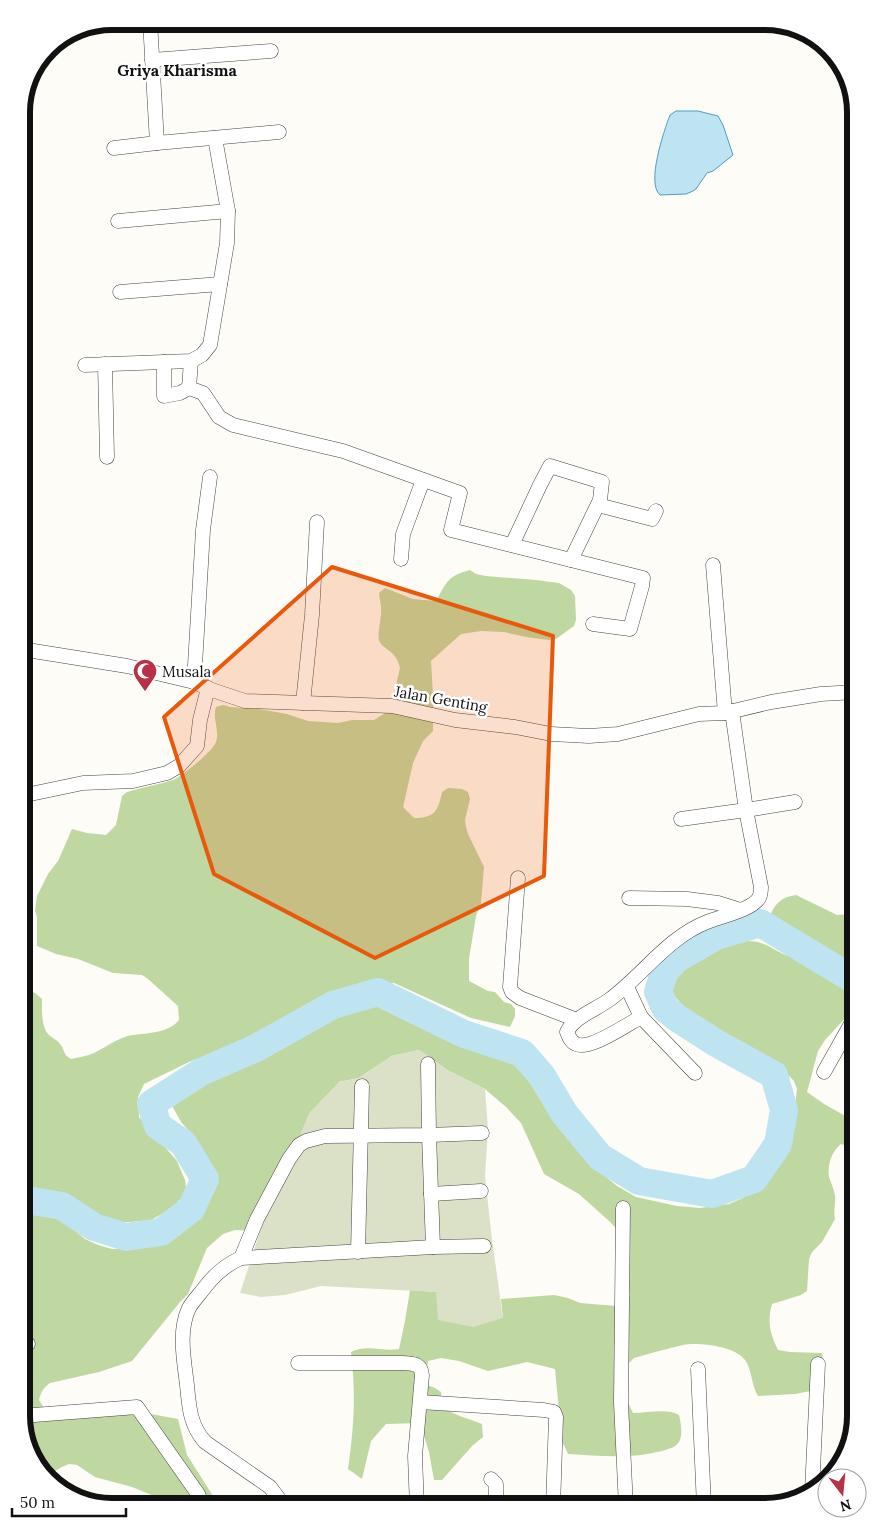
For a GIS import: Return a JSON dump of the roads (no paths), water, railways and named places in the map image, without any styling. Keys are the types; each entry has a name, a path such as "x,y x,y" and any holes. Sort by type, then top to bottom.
{"street":[{"path":"150,30 157,143"},
{"path":"152,60 271,51"},
{"path":"114,148 279,132"},
{"path":"85,365 191,360 202,355 210,345 227,243 228,211 215,138"},
{"path":"118,221 228,211"},
{"path":"120,292 220,284"},
{"path":"190,388 191,360"},
{"path":"164,362 164,396 180,393 190,388 203,393 219,416 233,425 343,451 460,493 451,530 643,578 630,629 593,624"},
{"path":"104,364 107,457"},
{"path":"512,545 550,466 602,482 600,500 571,560"},
{"path":"194,682 203,530 210,477"},
{"path":"401,559 403,534 423,480"},
{"path":"598,505 652,519 656,511"},
{"path":"303,703 312,615 317,522"},
{"path":"640,1017 589,1045 576,1044 570,1039 567,1032 570,1025 627,987 680,937 704,922 750,906 759,899 761,887 729,712 713,565"},
{"name":"Jalan Genting","path":"30,650 128,666 194,682 245,701 392,706 455,720 515,727 551,734 589,736 618,734 699,714 729,712 771,702 821,694 847,693"},
{"path":"30,794 83,783 133,781 167,773 179,766 197,746 200,720 208,688"},
{"path":"681,819 795,802"},
{"path":"518,878 510,987 512,992 520,998 577,1020"},
{"path":"629,898 718,902 740,910"},
{"path":"627,987 640,1017 695,1073"},
{"path":"824,1072 847,1031"},
{"path":"428,1064 433,1247"},
{"path":"358,1252 362,1086"},
{"path":"241,1258 257,1219 289,1159 306,1140 325,1136 482,1133"},
{"path":"431,1194 481,1191"},
{"path":"623,1208 621,1403 626,1498"},
{"path":"279,1498 270,1487 205,1442 197,1433 192,1420 185,1364 184,1322 189,1307 213,1277 226,1265 241,1258 433,1247 484,1246"},
{"path":"298,1363 403,1362 417,1364 421,1371 415,1456 417,1498"},
{"path":"812,1483 818,1364"},
{"path":"698,1369 704,1498"},
{"path":"420,1402 544,1410 555,1413 553,1498"},
{"path":"30,1415 137,1407 200,1498"},
{"path":"491,1480 496,1484 496,1498"}],"water":[{"path":"676,111 698,111 718,116 733,155 713,171 707,173 693,191 686,194 660,195 656,189 655,169 670,115"}],"waterway":[{"path":"30,1201 62,1206 94,1227 126,1237 161,1232 191,1209 205,1179 183,1143 158,1126 151,1104 201,1072 256,1048 333,1005 378,992 464,1034 522,1053 542,1076 564,1113 600,1157 639,1181 712,1194 754,1179 778,1144 784,1110 774,1075 716,1043 665,1008 658,992 664,973 676,959 716,936 760,923 847,976"}],"place":[{"name":"Musala","path":"145,692"}],"district":[{"name":"Griya Kharisma","path":"177,70"}]}
